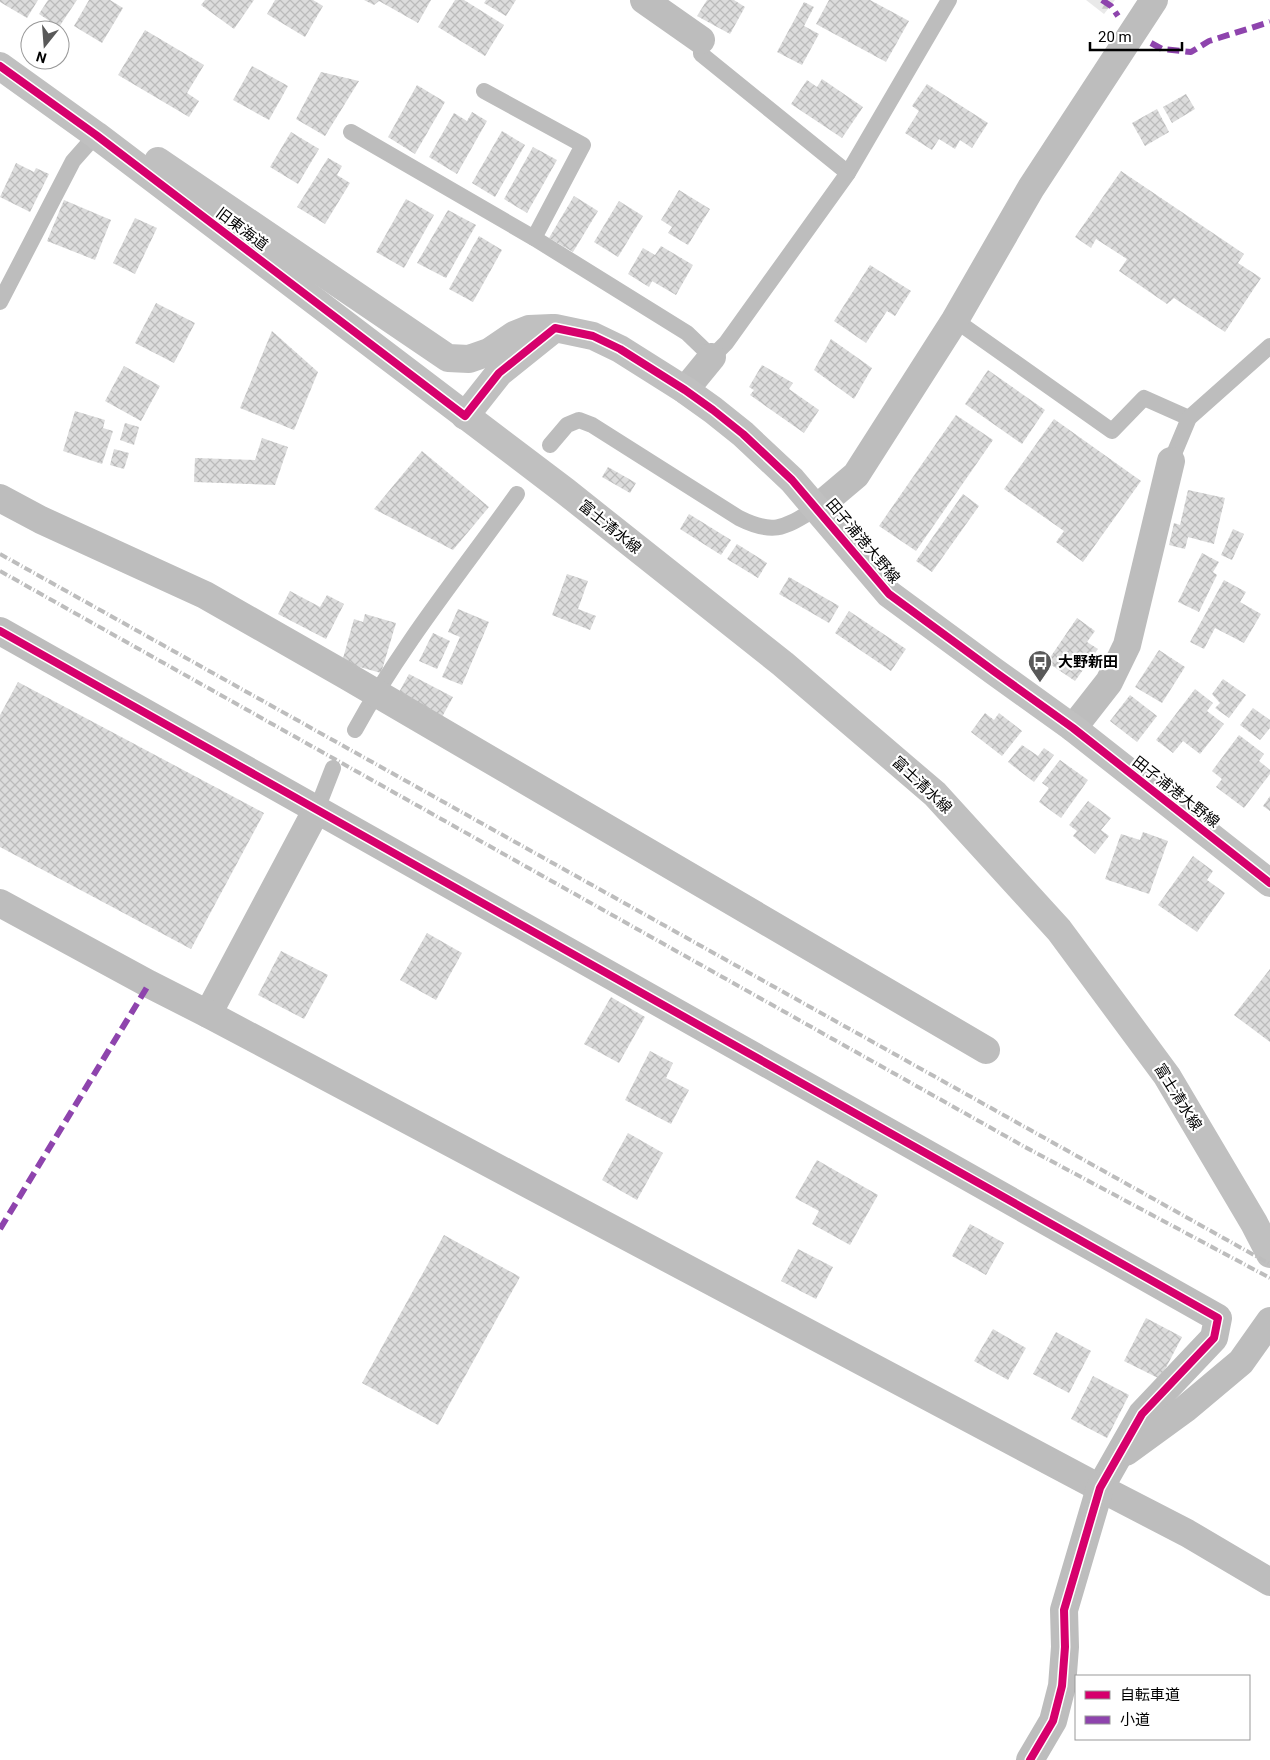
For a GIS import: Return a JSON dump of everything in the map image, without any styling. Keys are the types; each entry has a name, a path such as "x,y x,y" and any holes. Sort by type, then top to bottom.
{"main road":[{"name":"旧東海道","path":"0,66 96,136 465,416"},
{"name":"田子浦港大野線","path":"96,136 127,140 448,358 469,359 489,352 514,335 529,329 555,328 593,336 620,349 685,390 743,434 792,480 889,594 1073,728 1270,883"},
{"path":"465,416 499,373 555,328"},
{"name":"富士清水線","path":"465,416 565,491 783,664 935,794 1059,930 1167,1076 1254,1223 1270,1254"}],"street":[{"path":"644,0 701,40"},
{"path":"817,508 856,474 955,320 1031,188 1154,0"},
{"path":"685,390 712,358"},
{"path":"1073,728 1109,682 1127,644 1172,461"},
{"path":"0,498 41,520 205,595 375,692 986,1050"},
{"path":"0,631 1218,1318 1214,1338 1142,1414 1100,1488 1064,1610 1065,1647 1062,1686 1053,1721 1030,1760"},
{"path":"208,1014 317,810"},
{"path":"0,902 149,984 1187,1533 1270,1582"},
{"path":"1116,1460 1184,1409 1241,1362 1270,1321"}],"lane":[{"path":"351,132 534,238 687,333 712,358 726,343 848,173 950,0"},
{"path":"701,40 701,54 848,173"},
{"path":"484,91 583,145 534,238"},
{"path":"0,302 73,160 96,136"},
{"path":"955,320 1112,430 1144,398 1189,418"},
{"path":"1172,461 1189,418 1270,346"},
{"path":"550,445 567,425 579,420 592,425 739,518 756,526 772,528 791,523 817,508"},
{"path":"355,730 375,692 517,494"},
{"path":"317,810 333,768"}],"green space":[{"path":"1086,0 1115,0 1104,14"}],"building":[{"path":"0,0 38,0 27,18 0,2"},
{"path":"48,0 77,0 64,20 48,20 39,14"},
{"path":"89,0 110,0 123,8 102,43 74,26"},
{"path":"205,0 254,0 234,29 201,5"},
{"path":"275,0 313,0 323,6 305,37 267,14"},
{"path":"364,0 431,0 418,23 379,1 374,5"},
{"path":"455,0 464,0 504,25 485,56 438,27"},
{"path":"486,0 516,0 506,16 484,3"},
{"path":"707,0 734,0 745,7 730,34 697,16"},
{"path":"829,0 870,0 909,21 886,62 816,24"},
{"path":"804,2 814,7 804,26 819,34 802,65 777,52"},
{"path":"145,30 204,65 187,93 199,101 189,117 118,75"},
{"path":"252,66 288,86 269,120 233,100"},
{"path":"321,72 359,81 325,136 296,119"},
{"path":"822,79 863,107 842,138 791,104 807,80 817,87"},
{"path":"927,84 988,123 972,148 960,140 955,149 939,139 932,150 905,133 919,111 912,106"},
{"path":"417,85 445,102 415,154 388,137"},
{"path":"1186,94 1195,109 1172,123 1163,107"},
{"path":"1157,109 1169,132 1145,146 1132,123"},
{"path":"472,112 487,121 457,174 429,157 454,113 467,121"},
{"path":"502,131 525,145 495,197 472,183"},
{"path":"291,132 319,149 298,184 270,167"},
{"path":"533,147 557,160 527,213 504,199"},
{"path":"328,158 342,166 337,175 350,183 325,224 297,207"},
{"path":"16,163 34,172 36,168 49,174 30,212 0,197"},
{"path":"1121,171 1244,254 1238,263 1261,278 1225,332 1174,298 1167,304 1119,271 1127,259 1096,239 1091,248 1075,237"},
{"path":"679,190 710,209 688,245 668,233 672,227 661,220"},
{"path":"574,196 598,211 573,252 549,238"},
{"path":"406,199 434,215 404,268 376,252"},
{"path":"64,200 111,220 95,260 47,241"},
{"path":"619,201 643,216 618,257 594,242"},
{"path":"448,210 476,225 446,278 417,263"},
{"path":"135,218 157,228 135,274 113,263"},
{"path":"479,236 502,250 473,302 449,289"},
{"path":"661,246 693,265 676,295 652,281 649,287 628,274 643,248 655,255"},
{"path":"870,265 911,291 895,316 887,311 866,343 834,321"},
{"path":"156,303 195,323 174,363 135,343"},
{"path":"272,331 318,372 294,430 240,408"},
{"path":"831,339 872,368 854,399 814,370"},
{"path":"762,365 793,383 789,389 819,410 804,433 750,395 754,390 749,387"},
{"path":"124,366 160,386 141,421 105,401"},
{"path":"988,370 1045,410 1022,444 965,404"},
{"path":"75,411 105,420 103,428 113,431 102,464 63,451"},
{"path":"956,415 993,440 916,551 879,526"},
{"path":"1054,419 1141,481 1083,562 1056,542 1064,531 1004,489"},
{"path":"125,423 139,427 134,445 120,440"},
{"path":"262,438 288,447 275,485 194,482 195,458 255,460"},
{"path":"114,449 129,453 124,469 110,465"},
{"path":"422,451 489,507 453,550 374,509"},
{"path":"608,467 636,483 630,493 602,477"},
{"path":"1188,490 1225,498 1214,544 1188,537 1185,549 1169,545 1174,523 1180,525"},
{"path":"963,494 979,506 932,572 916,561"},
{"path":"689,514 731,540 721,555 680,529"},
{"path":"1233,529 1244,534 1232,560 1221,555"},
{"path":"737,544 767,563 758,578 727,559"},
{"path":"1202,553 1219,562 1213,572 1217,575 1199,612 1178,602"},
{"path":"567,574 588,581 578,609 596,616 590,630 552,615"},
{"path":"789,577 839,606 829,623 779,594"},
{"path":"1224,580 1246,592 1240,602 1261,614 1244,643 1215,628 1204,649 1190,642"},
{"path":"290,591 320,607 327,595 344,604 326,639 278,614"},
{"path":"458,609 489,622 462,685 442,677 460,637 448,632"},
{"path":"849,611 906,649 891,671 835,633"},
{"path":"365,614 396,623 381,673 342,662 354,619 363,622"},
{"path":"1077,618 1095,631 1087,642 1098,649 1075,681 1047,662"},
{"path":"433,633 450,641 437,669 419,661"},
{"path":"1159,650 1185,667 1162,703 1135,687"},
{"path":"409,674 453,697 442,717 398,694"},
{"path":"1223,679 1246,695 1229,718 1215,708 1220,703 1212,694"},
{"path":"18,682 264,813 191,949 0,847 0,715"},
{"path":"1195,689 1213,703 1207,711 1224,724 1200,754 1183,741 1173,753 1156,740"},
{"path":"1130,695 1157,716 1137,742 1110,721"},
{"path":"1253,708 1270,720 1270,728 1260,740 1240,725"},
{"path":"985,713 994,720 999,713 1022,731 1002,756 971,732"},
{"path":"1239,735 1264,754 1259,761 1270,770 1270,774 1244,808 1216,787 1222,779 1212,771"},
{"path":"1022,745 1038,756 1044,748 1054,755 1034,782 1008,762"},
{"path":"1060,760 1088,780 1061,818 1039,802 1049,788 1042,783"},
{"path":"1270,796 1270,811 1263,806"},
{"path":"1088,801 1111,818 1101,830 1109,836 1095,854 1073,836 1077,831 1069,825"},
{"path":"1143,832 1168,841 1149,894 1105,879 1121,834 1140,840"},
{"path":"1193,856 1213,871 1207,880 1225,893 1197,932 1158,905"},
{"path":"427,933 462,953 436,1000 400,980"},
{"path":"281,951 328,975 304,1019 258,995"},
{"path":"1270,969 1270,1042 1234,1015"},
{"path":"611,997 645,1017 619,1063 584,1044"},
{"path":"650,1051 673,1063 666,1078 689,1090 671,1124 625,1100"},
{"path":"628,1133 663,1153 637,1200 602,1180"},
{"path":"817,1160 878,1195 850,1245 812,1224 819,1211 795,1198"},
{"path":"970,1224 1004,1243 986,1275 952,1256"},
{"path":"444,1235 520,1277 438,1425 362,1383"},
{"path":"798,1249 833,1267 816,1299 781,1281"},
{"path":"1146,1318 1182,1337 1160,1379 1124,1361"},
{"path":"993,1329 1026,1348 1008,1380 974,1361"},
{"path":"1056,1332 1091,1351 1069,1393 1033,1374"},
{"path":"1093,1376 1129,1395 1107,1438 1071,1419"}],"railway":[{"path":"0,554 1270,1264"},
{"path":"0,571 1025,1147 1270,1278"}],"marked path":[{"path":"1102,0 1111,6 1118,16"},
{"path":"1151,43 1162,49 1191,52 1209,41 1270,22"},
{"path":"0,1229 149,984"}],"cycle path":[{"path":"0,66 96,135 465,416 499,373 555,328 593,336 620,349 685,390 743,434 792,480 889,594 1073,728 1270,883"},
{"path":"0,631 1218,1318 1214,1338 1142,1414 1100,1488 1064,1610 1065,1647 1062,1686 1053,1721 1030,1760"}],"place":[{"name":"大野新田","path":"1040,683"}]}
